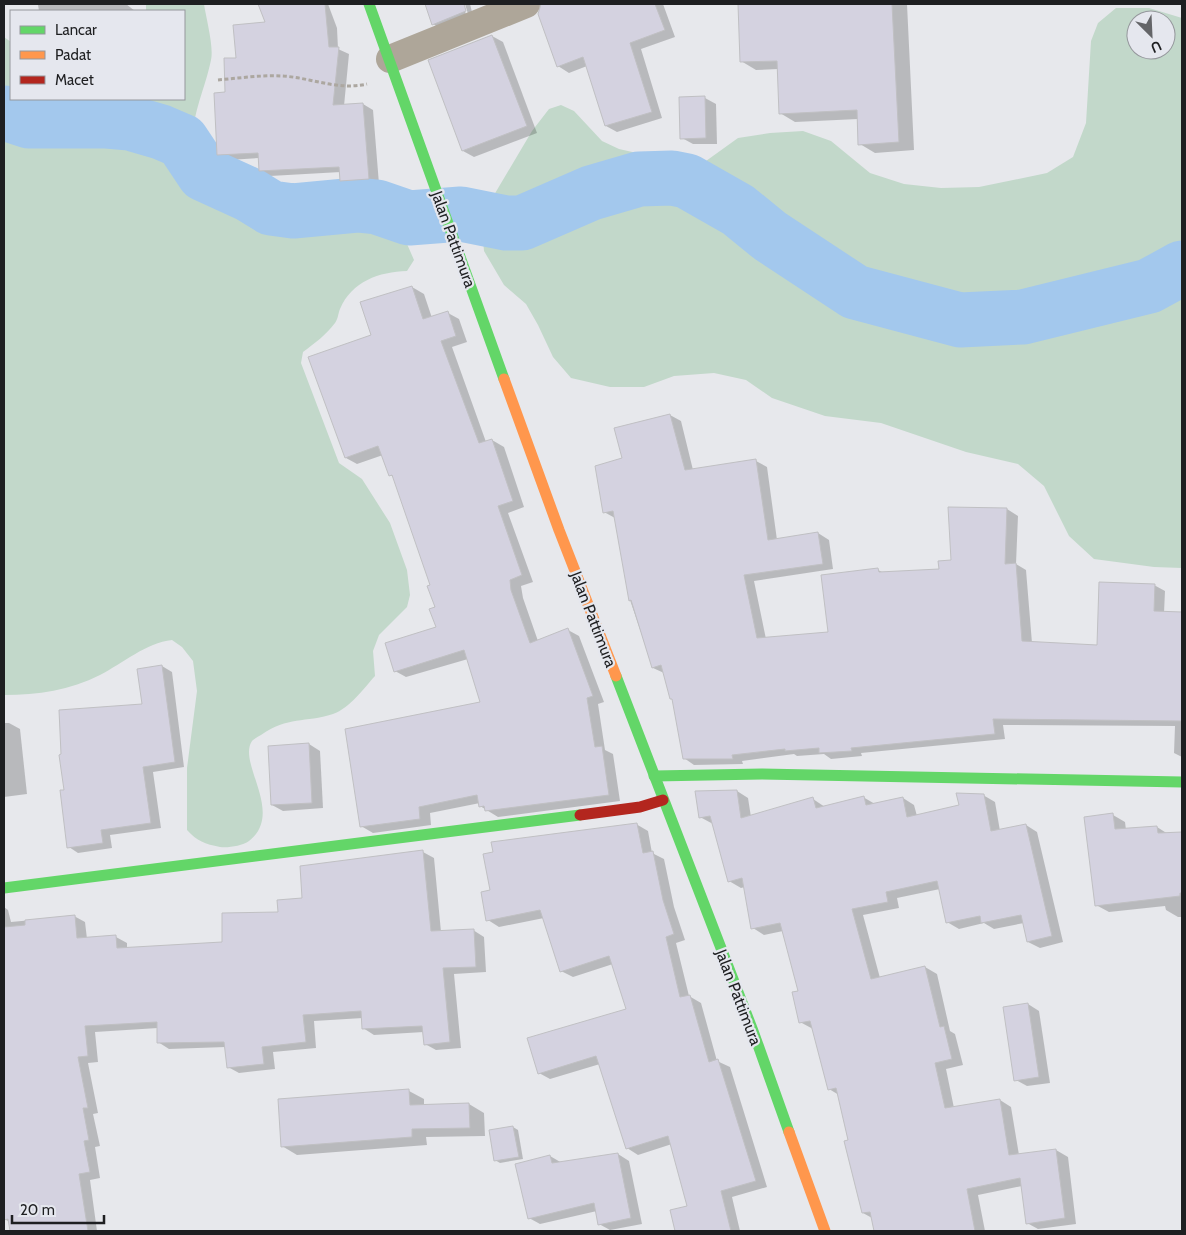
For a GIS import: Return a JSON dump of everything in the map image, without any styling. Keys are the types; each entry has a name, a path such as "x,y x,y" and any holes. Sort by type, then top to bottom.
{"main road":[{"name":"Jalan Pattimura","path":"370,4 559,530 753,1031 825,1231"},
{"path":"654,776 762,774 1182,782"},
{"path":"4,888 640,807 663,800"}],"street":[{"path":"393,68 526,4"}],"path":[{"path":"218,80 282,76 349,86 393,68"}],"green space":[{"path":"146,4 204,4 212,54 193,131 194,157 202,171 212,178 275,208 307,211 355,206 380,209 394,214 414,260 407,271 377,276 359,285 352,291 345,299 335,323 324,335 303,352 301,363 339,463 362,479 390,523 407,570 410,595 407,607 379,635 373,651 375,676 351,703 333,714 280,725 252,741 249,750 250,762 262,803 263,817 259,830 249,841 231,847 220,847 206,843 194,837 187,830 187,768 197,691 193,661 182,647 172,640 144,649 100,675 65,688 41,693 4,695 4,37 10,41 10,100 185,100 185,10 146,10"},
{"path":"1116,8 1149,8 1156,10 1126,10 1126,60 1176,60 1176,16 1182,18 1182,568 1154,567 1094,559 1069,536 1044,486 1018,464 966,452 881,423 825,416 772,398 746,380 714,373 674,376 644,387 610,387 571,378 553,357 526,304 504,285 484,251 481,217 532,131 549,109 561,105 574,111 602,141 619,149 690,165 706,161 738,138 770,133 803,131 831,141 870,173 904,184 941,188 979,187 1047,173 1073,157 1086,123 1091,41 1098,23"}],"building":[{"path":"258,4 325,4 329,47 339,47 333,105 363,103 369,179 340,181 339,167 259,171 258,153 217,155 214,93 225,92 224,58 236,58 233,25 265,22"},
{"path":"425,4 464,4 466,11 432,25"},
{"path":"541,4 655,4 665,30 630,43 652,112 605,126 583,57 557,67 538,14"},
{"path":"738,4 892,4 899,142 858,145 857,110 779,114 777,61 740,62"},
{"path":"492,35 527,126 462,151 428,60"},
{"path":"705,96 706,138 680,139 679,97"},
{"path":"412,286 423,319 448,311 456,336 441,341 479,443 492,439 513,501 498,506 522,575 510,580 511,590 530,643 568,628 593,696 587,698 595,747 602,746 609,795 485,811 484,806 479,807 477,795 419,807 420,819 360,827 345,729 480,702 464,650 394,672 385,643 436,627 429,609 435,607 427,586 430,585 392,475 389,476 378,446 345,458 308,357 371,335 360,302"},
{"path":"670,414 685,470 756,459 768,540 818,532 823,564 744,575 757,638 828,632 821,575 878,568 879,572 939,569 938,561 951,560 948,507 1007,508 1005,564 1016,563 1022,641 1097,645 1099,582 1155,584 1154,611 1182,612 1182,721 993,719 995,734 851,748 852,751 819,753 819,748 785,751 785,749 732,755 733,759 683,759 672,699 670,699 661,665 652,668 631,600 629,601 613,511 603,513 595,466 622,458 614,428"},
{"path":"162,665 175,762 143,767 151,823 101,830 103,843 67,848 60,790 64,790 59,755 61,754 59,710 142,704 137,669"},
{"path":"309,743 312,803 271,805 268,746"},
{"path":"737,790 741,818 813,797 816,808 864,796 866,805 903,797 907,817 959,805 956,793 984,794 991,831 1026,824 1052,936 1027,942 1021,915 981,923 980,916 946,923 937,881 886,892 888,902 852,909 871,979 925,966 940,1027 944,1026 952,1059 935,1063 945,1108 1000,1099 1009,1155 1056,1149 1065,1218 1026,1224 1020,1178 967,1189 975,1231 874,1231 870,1212 862,1213 844,1141 848,1140 836,1088 828,1090 810,1021 799,1023 792,992 798,991 780,923 751,929 742,878 728,882 710,816 699,818 695,791"},
{"path":"1113,813 1115,829 1157,826 1158,833 1182,832 1182,893 1180,893 1180,896 1095,906 1084,817"},
{"path":"637,823 643,853 653,851 663,900 674,934 666,937 680,997 690,995 709,1062 718,1059 756,1181 721,1191 731,1231 675,1231 670,1210 687,1206 668,1136 626,1149 596,1056 538,1074 527,1038 626,1009 609,956 560,972 540,910 486,921 481,892 490,890 483,854 493,852 491,842"},
{"path":"423,850 431,931 474,929 476,967 443,968 450,1042 424,1045 422,1026 362,1029 361,1011 303,1015 306,1042 262,1047 264,1064 227,1068 224,1042 157,1043 157,1022 85,1026 88,1056 78,1057 88,1108 83,1108 89,1140 84,1141 90,1172 79,1174 88,1231 10,1231 8,1219 4,1220 4,927 25,925 25,920 75,915 77,938 116,935 117,948 222,942 222,913 278,912 277,900 302,898 300,866"},
{"path":"1028,1003 1039,1077 1014,1081 1003,1007"},
{"path":"409,1089 410,1105 469,1103 470,1128 412,1129 412,1137 281,1147 278,1099"},
{"path":"513,1126 519,1157 494,1161 489,1130"},
{"path":"618,1153 631,1218 598,1225 594,1203 528,1219 515,1164 550,1155 552,1163"}],"waterway":[{"path":"4,113 29,121 107,121 130,123 161,132 182,141 204,174 250,195 271,208 293,211 357,205 377,207 409,218 461,214 506,223 522,223 591,193 639,179 672,178 687,181 738,210 770,236 855,292 960,320 1023,317 1149,286 1182,268"}],"traffic: fast":[{"path":"369,4 504,379"},
{"path":"616,676 753,1031 789,1132"},
{"path":"654,776 762,774 1182,782"},
{"path":"4,888 580,815"}],"traffic: slow":[{"path":"504,379 559,530 616,676"},
{"path":"789,1132 825,1231"}],"traffic: jam":[{"path":"580,815 640,807 663,800"}]}
